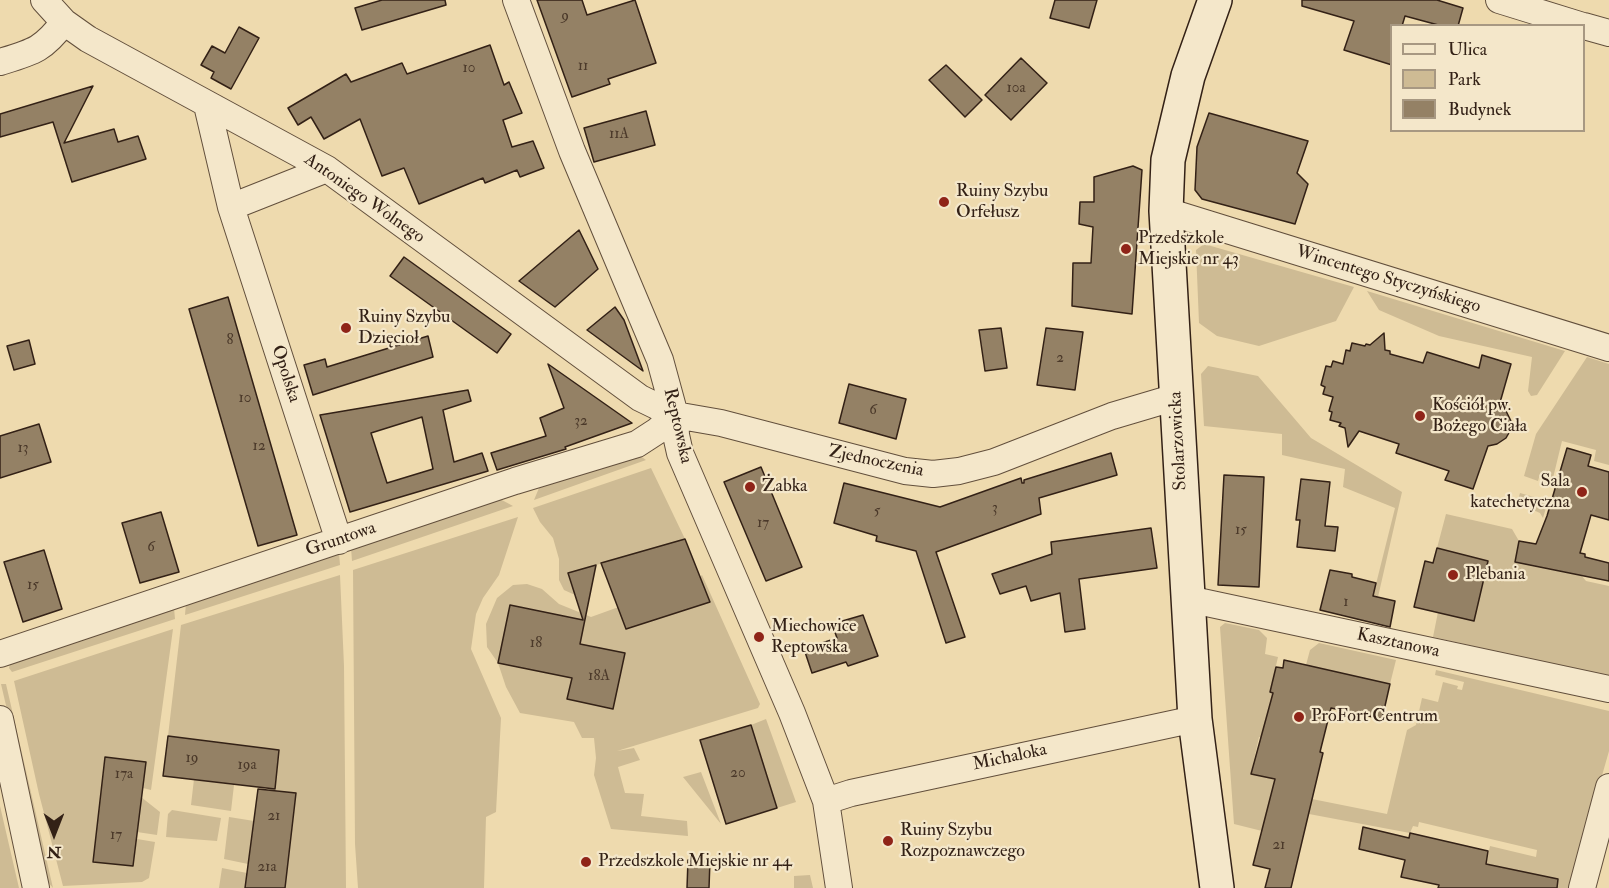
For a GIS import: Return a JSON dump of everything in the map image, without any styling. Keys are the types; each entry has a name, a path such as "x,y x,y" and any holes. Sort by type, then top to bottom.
{"street":[{"name":"Antoniego Wolnego","path":"44,0 64,22 88,39 327,169 640,398 675,415"},
{"name":"Reptowska","path":"516,0 572,151 660,360 675,415 680,453 792,713 826,801 839,888"},
{"name":"Stolarzowicka","path":"1215,0 1188,76 1168,160 1166,211 1195,719 1217,888"},
{"path":"1499,0 1577,24"},
{"path":"0,63 35,52 50,40 64,22"},
{"path":"1585,27 1609,33"},
{"name":"Opolska","path":"207,105 231,207 339,541"},
{"path":"231,207 327,169"},
{"name":"Wincentego Styczyńskiego","path":"1166,211 1609,348"},
{"name":"Zjednoczenia","path":"675,415 721,423 905,471 933,474 959,471 994,462 1112,416 1176,398"},
{"name":"Gruntowa","path":"0,654 504,484 637,444 675,415"},
{"name":"Kasztanowa","path":"1188,599 1609,689"},
{"path":"0,719 36,888"},
{"name":"Michaloka","path":"826,801 851,793 1195,719"},
{"path":"1582,888 1609,787"}],"green space":[{"path":"1204,244 1354,287 1336,321 1259,346 1217,336 1199,323 1196,250"},
{"path":"1367,291 1565,351 1537,395 1531,396 1528,391 1532,357 1439,336 1379,310"},
{"path":"1587,357 1609,364 1609,465 1594,461 1596,450 1562,441 1553,478 1540,474 1538,481 1524,476 1536,434"},
{"path":"1208,366 1258,376 1311,438 1402,492 1378,597 1373,596 1395,508 1343,487 1345,469 1282,455 1282,434 1204,426 1201,374"},
{"path":"639,455 646,460 534,500 539,488"},
{"path":"651,468 685,539 569,573 575,595 564,590 559,580 559,559 553,538 540,522 533,508"},
{"path":"1520,493 1548,501 1543,518 1540,513 1517,503"},
{"path":"500,499 513,506 352,561 351,548"},
{"path":"1446,514 1512,529 1519,541 1515,562 1581,575 1586,581 1609,586 1609,677 1433,637 1438,612 1474,621 1488,561 1437,548"},
{"path":"518,517 499,575 483,598 476,614 471,649 501,718 496,812 486,817 484,888 358,888 355,844 353,570"},
{"path":"339,553 340,565 185,615 186,603"},
{"path":"340,575 344,666 346,888 285,888 296,794 275,790 279,750 168,736 181,625"},
{"path":"702,575 760,704 758,708 617,751 634,748 640,760 618,767 625,793 644,794 641,816 687,821 688,836 611,829 594,775 596,758 594,738 582,738 574,722 520,713 506,687 498,663 487,647 486,624 497,598 513,585 527,584 542,589 559,604 591,617","holes":["580,644 625,653 613,708 568,699"]},
{"path":"174,608 175,619 12,672 9,668 10,664"},
{"path":"1225,623 1259,630 1267,638 1265,654 1278,657 1270,692 1273,693 1262,738 1259,737 1251,773 1314,788 1312,799 1387,814 1407,730 1416,725 1422,698 1438,702 1443,682 1458,686 1457,689 1462,690 1464,682 1435,675 1436,670 1609,711 1609,751 1570,888 1532,888 1535,874 1486,864 1490,846 1536,857 1537,850 1419,822 1418,827 1413,826 1410,833 1269,804 1262,831 1234,824 1220,627"},
{"path":"173,629 151,790 143,788 146,762 105,757 93,862 133,866 137,839 155,842 149,878 142,882 63,886 39,794 14,681"},
{"path":"1319,643 1396,660 1390,684 1306,665 1310,650"},
{"path":"1,684 6,684 53,888 47,881"},
{"path":"766,719 796,802 777,808 751,725"},
{"path":"701,772 721,824 683,777"},
{"path":"194,779 234,785 231,811 191,805"},
{"path":"141,797 160,812 157,835 137,832"},
{"path":"0,806 19,888 0,888"},
{"path":"172,810 221,818 217,841 166,837 168,814"},
{"path":"229,817 254,821 248,864 224,859"},
{"path":"222,868 247,873 245,888 219,888"},
{"path":"810,875 813,888 794,888 794,876"}],"building":[{"path":"382,0 445,0 446,5 362,30 355,8"},
{"path":"537,0 582,0 587,15 635,0 656,63 608,79 610,84 572,97"},
{"path":"1055,0 1097,0 1089,28 1050,18"},
{"path":"1302,0 1437,0 1463,8 1459,24 1435,24 1405,16 1403,24 1390,24 1390,64 1344,50 1354,21 1302,6"},
{"path":"239,27 259,38 231,89 211,78 214,72 201,65 212,46 225,53"},
{"path":"490,45 504,85 509,82 522,113 503,120 512,147 533,141 544,168 520,177 517,170 485,183 483,178 419,204 404,168 382,176 360,119 324,139 311,117 298,125 288,108 346,74 351,82 402,63 407,74"},
{"path":"1021,58 1047,83 1011,120 985,95"},
{"path":"946,65 982,100 965,117 929,80"},
{"path":"93,86 64,143 114,129 118,142 138,136 146,159 72,182 53,122 0,137 0,114"},
{"path":"646,111 655,145 594,162 584,128"},
{"path":"1209,113 1308,141 1297,173 1308,184 1295,224 1202,199 1195,190 1197,147"},
{"path":"1133,166 1142,170 1132,314 1072,306 1073,263 1091,263 1093,227 1079,224 1080,202 1094,202 1094,177"},
{"path":"579,230 598,269 555,307 519,281"},
{"path":"404,257 511,334 497,353 390,276"},
{"path":"228,297 297,535 258,546 189,309"},
{"path":"615,307 624,320 643,371 587,330"},
{"path":"1001,328 1007,368 985,371 979,330"},
{"path":"1046,328 1083,332 1075,390 1037,385"},
{"name":"Kościół pw. Bożego Ciała","path":"1384,333 1385,350 1390,351 1390,354 1423,363 1427,352 1479,368 1482,355 1511,364 1499,406 1506,411 1511,421 1510,431 1506,438 1497,444 1488,446 1473,489 1445,480 1449,471 1396,453 1399,444 1359,431 1348,447 1345,428 1339,426 1341,423 1330,420 1332,412 1329,411 1333,397 1323,394 1325,387 1321,385 1326,366 1331,367 1333,361 1343,364 1346,350 1350,351 1352,343 1370,345"},
{"path":"428,336 433,357 313,395 304,365 325,359 327,367"},
{"path":"29,340 35,364 14,370 7,346"},
{"path":"548,364 632,423 565,447 566,449 497,470 491,453 546,436 540,418 564,408"},
{"path":"849,384 906,399 896,439 839,423"},
{"path":"468,390 471,401 443,410 454,462 482,453 488,471 350,512 320,415","holes":["422,417 433,469 387,483 371,433"]},
{"path":"39,424 51,462 0,478 0,436"},
{"path":"1567,448 1591,455 1588,466 1609,472 1609,520 1591,515 1580,553 1585,554 1585,557 1609,563 1609,581 1515,562 1519,541 1536,544 1547,516"},
{"path":"1111,453 1117,475 1039,498 1041,514 936,552 965,637 946,643 916,551 876,541 877,536 834,523 844,483 940,507 1021,478 1024,483 1024,480"},
{"path":"761,467 802,567 766,581 724,482"},
{"path":"1224,475 1264,477 1259,587 1218,585"},
{"path":"1301,479 1330,482 1325,526 1338,527 1335,551 1297,547 1300,520 1296,520"},
{"path":"161,512 179,572 140,583 122,523"},
{"path":"1151,528 1157,568 1079,579 1085,629 1065,632 1060,593 1031,601 1026,586 1000,594 992,574 1052,554 1051,542"},
{"path":"685,539 710,602 626,629 601,563"},
{"name":"Plebania","path":"1437,548 1488,561 1474,621 1414,607 1425,561 1433,563"},
{"path":"44,550 62,609 23,622 4,562"},
{"path":"596,565 580,644 625,653 613,709 567,699 572,678 498,663 510,605 583,620 568,573"},
{"path":"1330,570 1352,574 1352,577 1376,583 1373,596 1395,601 1390,627 1320,610"},
{"path":"863,615 878,656 848,666 846,662 812,673 804,649 837,638 832,624"},
{"path":"1284,660 1390,684 1382,719 1331,708 1320,752 1323,753 1291,888 1265,888 1270,869 1253,865 1275,779 1251,774 1273,693 1270,692 1276,667 1283,668"},
{"path":"751,725 777,808 726,824 700,740"},
{"path":"168,736 279,750 275,789 163,776"},
{"path":"105,757 146,762 133,866 93,862"},
{"path":"258,789 296,793 285,888 245,888"},
{"path":"1363,827 1409,838 1410,833 1488,851 1486,864 1558,879 1557,888 1438,888 1439,885 1401,877 1405,860 1359,849"},
{"path":"688,860 710,860 709,888 687,888"}],"place":[{"name":"Ruiny Szybu Orfełusz","path":"944,202"},
{"name":"Przedszkole Miejskie nr 43","path":"1126,249"},
{"name":"Ruiny Szybu Dzięcioł","path":"346,328"},
{"name":"Kościół pw. Bożego Ciała","path":"1420,416"},
{"name":"Żabka","path":"750,487"},
{"name":"Sala katechetyczna","path":"1582,492"},
{"name":"Plebania","path":"1453,575"},
{"name":"Miechowice Reptowska","path":"759,637"},
{"name":"ProFort Centrum","path":"1299,717"},
{"name":"Ruiny Szybu Rozpoznawczego","path":"888,841"},
{"name":"Przedszkole Miejskie nr 44","path":"586,862"}]}
